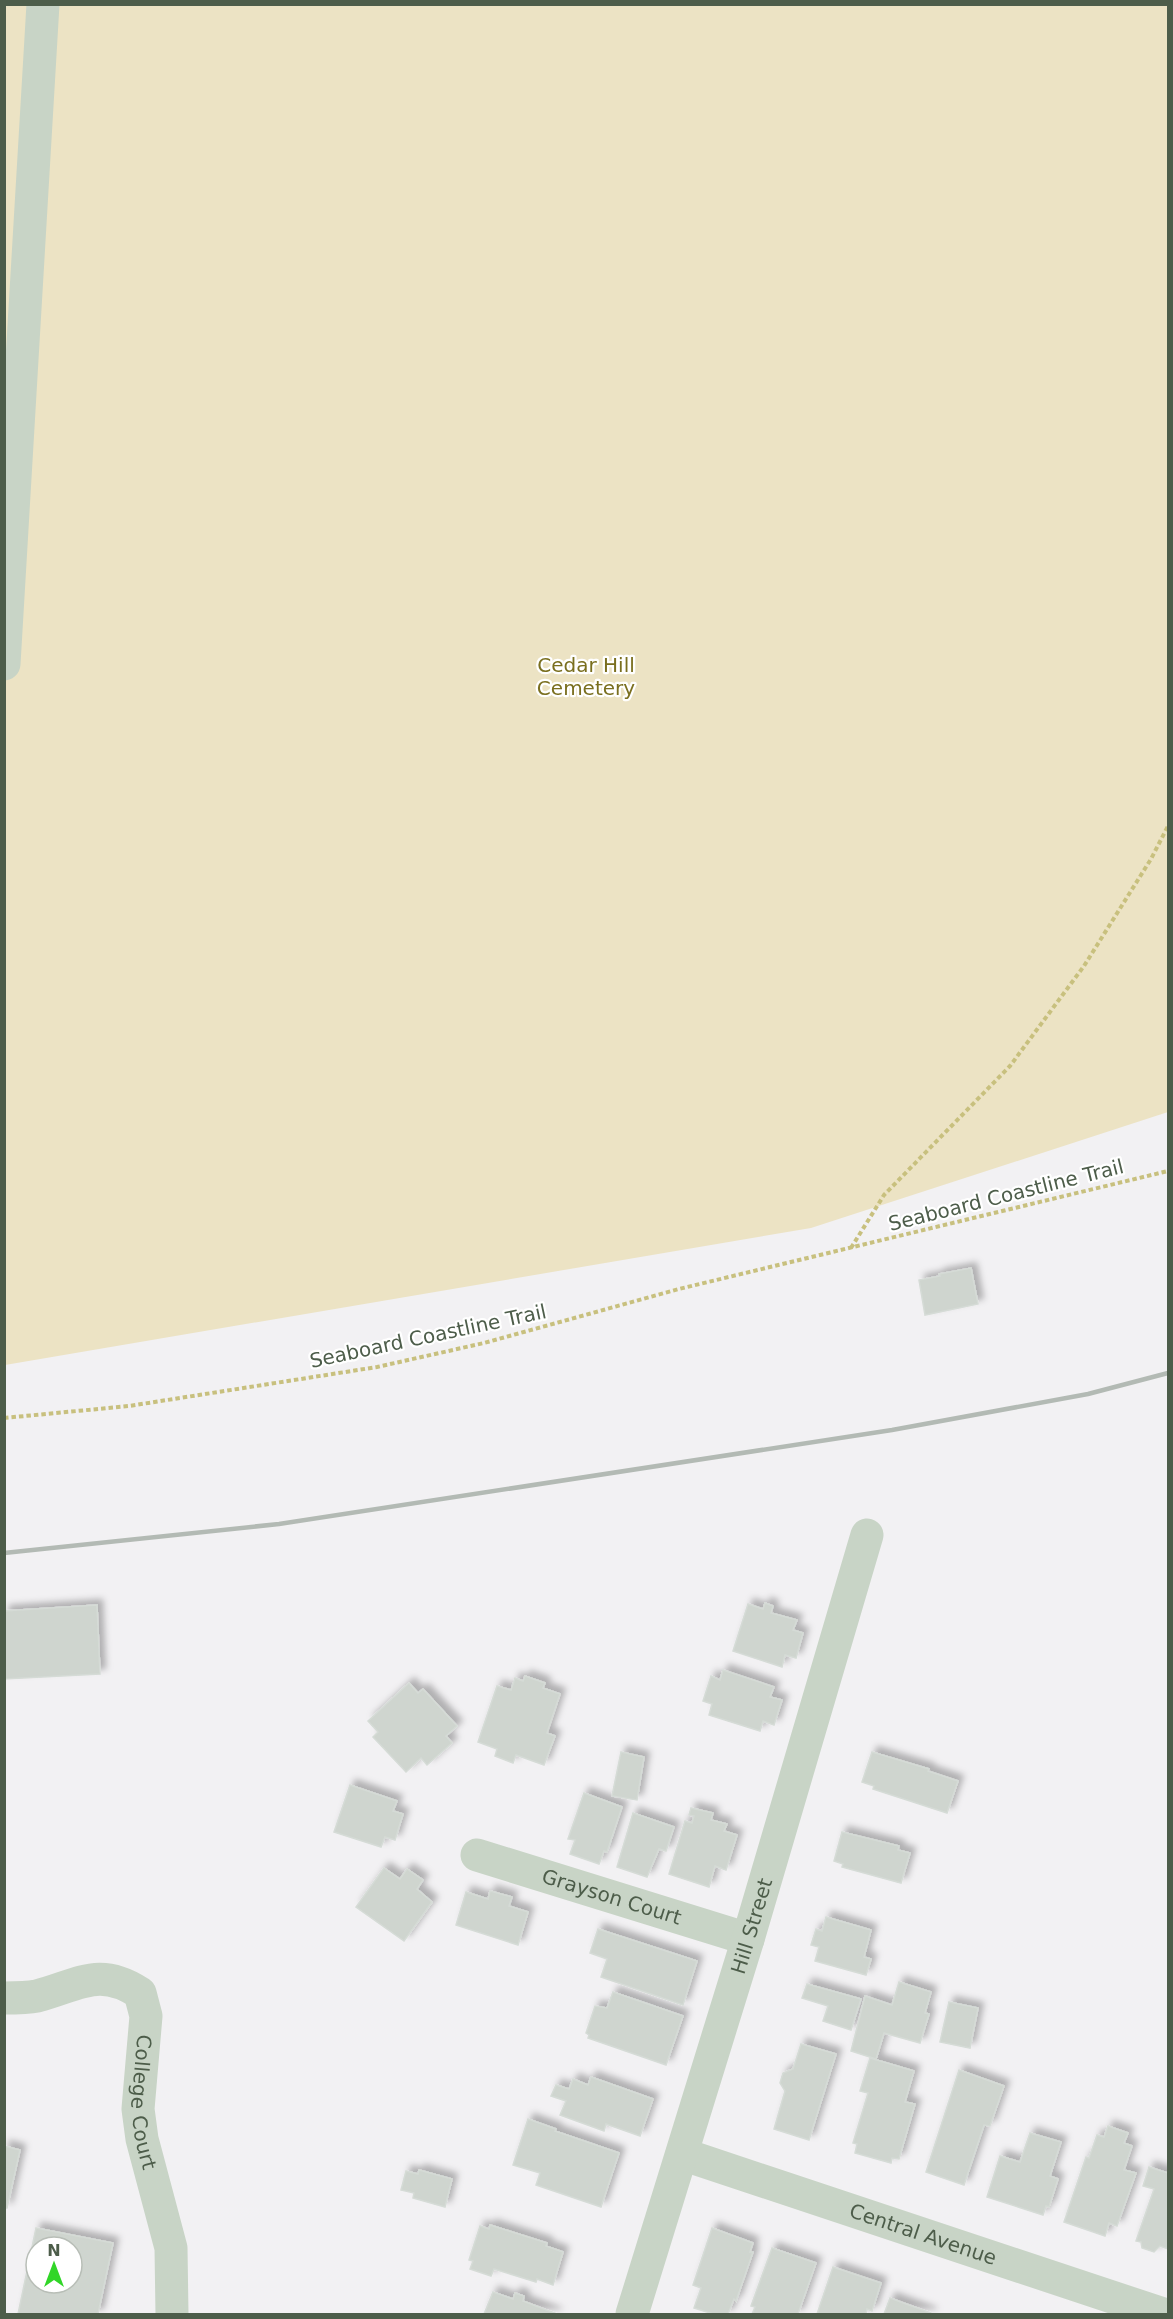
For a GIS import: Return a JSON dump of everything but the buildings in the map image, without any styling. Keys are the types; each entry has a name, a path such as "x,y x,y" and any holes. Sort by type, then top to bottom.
{"street":[{"path":"4,664 43,4"},
{"name":"Hill Street","path":"632,2314 748,1939 867,1535"},
{"name":"Grayson Court","path":"477,1855 748,1939"},
{"name":"College Court","path":"4,1998 35,1996 101,1978 125,1983 140,1993 146,2016 138,2109 142,2139 171,2248 172,2314"},
{"name":"Central Avenue","path":"682,2154 1163,2314"}],"path":[{"name":"Seaboard Coastline Trail","path":"851,1248 884,1195 1010,1066 1084,966 1151,859 1168,826"},
{"name":"Seaboard Coastline Trail","path":"4,1418 129,1406 377,1366 484,1343 679,1289 1168,1171"}],"green space":[{"name":"Cedar Hill Cemetery","path":"5,5 1168,5 1168,1112 811,1228 5,1365"}],"railway":[{"path":"4,1553 279,1524 892,1430 1088,1394 1168,1373"}]}
